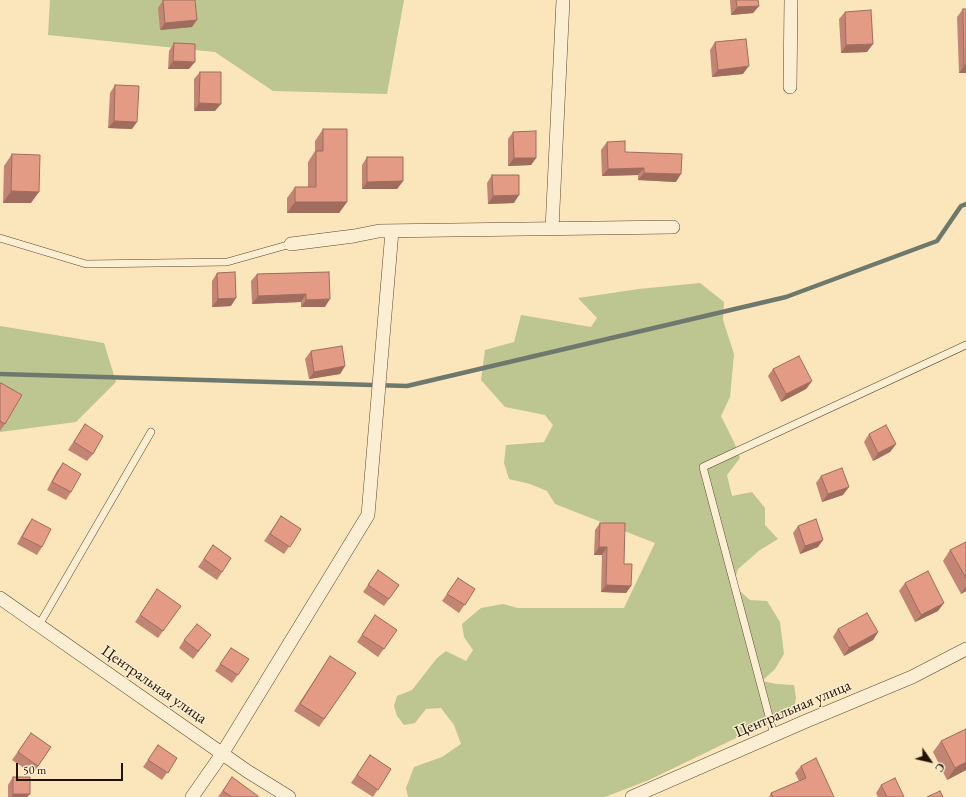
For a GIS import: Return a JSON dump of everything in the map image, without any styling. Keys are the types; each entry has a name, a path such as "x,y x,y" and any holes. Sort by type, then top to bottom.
{"street":[{"path":"552,229 563,0"},
{"path":"790,87 791,0"},
{"path":"291,244 392,230 673,227"},
{"path":"192,797 222,754 368,515 392,230"},
{"name":"Центральная улица","path":"0,598 222,754 289,797"},
{"name":"Центральная улица","path":"632,797 912,677 966,649"}],"lane":[{"path":"0,238 86,264 228,262 291,244"},
{"path":"774,735 703,467 966,345"},
{"path":"40,625 151,432"}],"green space":[{"path":"50,0 404,0 387,94 273,91 215,52 48,35"},
{"path":"700,283 724,302 723,320 734,354 730,397 721,416 740,458 727,475 732,496 752,492 765,508 765,525 778,539 760,550 738,569 733,585 750,600 767,601 780,622 784,654 775,669 762,681 794,685 796,698 794,710 649,780 605,797 408,797 406,788 414,767 442,757 461,744 454,725 441,708 426,709 415,723 404,725 397,716 394,706 397,696 412,690 437,658 446,651 466,661 473,650 464,637 462,624 481,608 503,604 518,608 624,608 655,543 555,504 547,491 530,484 509,479 504,463 506,445 544,442 553,425 545,415 505,407 481,380 485,350 514,342 521,315 591,327 597,318 578,298 639,289"},
{"path":"0,326 104,343 116,382 76,422 0,432"}],"building":[{"path":"163,0 195,0 197,20 165,23"},
{"path":"736,0 758,0 759,6 737,7"},
{"path":"963,9 966,9 966,65 964,66"},
{"path":"871,10 873,44 846,45 845,12"},
{"path":"746,39 749,66 718,70 715,42"},
{"path":"174,43 195,44 195,62 173,61"},
{"path":"200,72 221,72 221,104 199,103"},
{"path":"115,85 139,86 137,122 114,121"},
{"path":"323,129 347,129 347,202 295,202 295,187 316,187 316,151 323,151"},
{"path":"536,131 536,158 514,158 513,132"},
{"path":"625,141 625,152 682,154 681,174 644,173 644,168 608,169 607,142"},
{"path":"12,154 40,155 39,192 11,191"},
{"path":"367,157 403,157 403,181 367,182"},
{"path":"492,175 519,175 519,195 493,196"},
{"path":"235,272 236,298 218,299 217,273"},
{"path":"329,272 330,299 306,300 306,294 258,296 257,274"},
{"path":"342,346 345,366 314,372 311,351"},
{"path":"799,356 812,381 786,394 773,369"},
{"path":"1,383 22,395 5,424 0,421"},
{"path":"85,424 103,436 93,454 74,442"},
{"path":"886,425 896,444 878,453 869,434"},
{"path":"63,463 81,474 71,492 52,482"},
{"path":"842,468 849,487 828,494 821,476"},
{"path":"281,516 301,529 290,547 270,534"},
{"path":"32,519 51,529 42,547 22,537"},
{"path":"816,519 823,540 805,546 798,526"},
{"path":"600,523 625,523 624,564 632,564 631,586 606,585 607,547 599,547"},
{"path":"966,542 966,578 950,550"},
{"path":"213,545 231,558 222,572 204,559"},
{"path":"378,570 399,585 389,599 368,585"},
{"path":"928,571 944,603 921,615 905,583"},
{"path":"458,578 475,589 465,605 447,594"},
{"path":"157,589 181,606 163,631 140,615"},
{"path":"867,613 878,632 849,648 838,629"},
{"path":"375,615 397,630 384,649 362,635"},
{"path":"197,624 211,635 198,651 184,640"},
{"path":"231,648 249,659 238,675 220,664"},
{"path":"330,656 356,673 324,719 300,704"},
{"path":"966,729 966,762 955,768 941,741"},
{"path":"31,733 51,747 38,766 18,752"},
{"path":"158,745 177,758 168,773 148,760"},
{"path":"370,755 391,769 378,790 357,775"},
{"path":"816,758 834,797 773,797 771,793 806,778 801,766"},
{"path":"13,777 30,777 30,794 13,794"},
{"path":"232,777 258,797 232,797 223,791"},
{"path":"895,778 904,797 887,797 881,785"},
{"path":"940,791 943,797 927,797"}],"waterway":[{"path":"0,374 407,386 786,297 937,241 961,206 966,204"}]}
